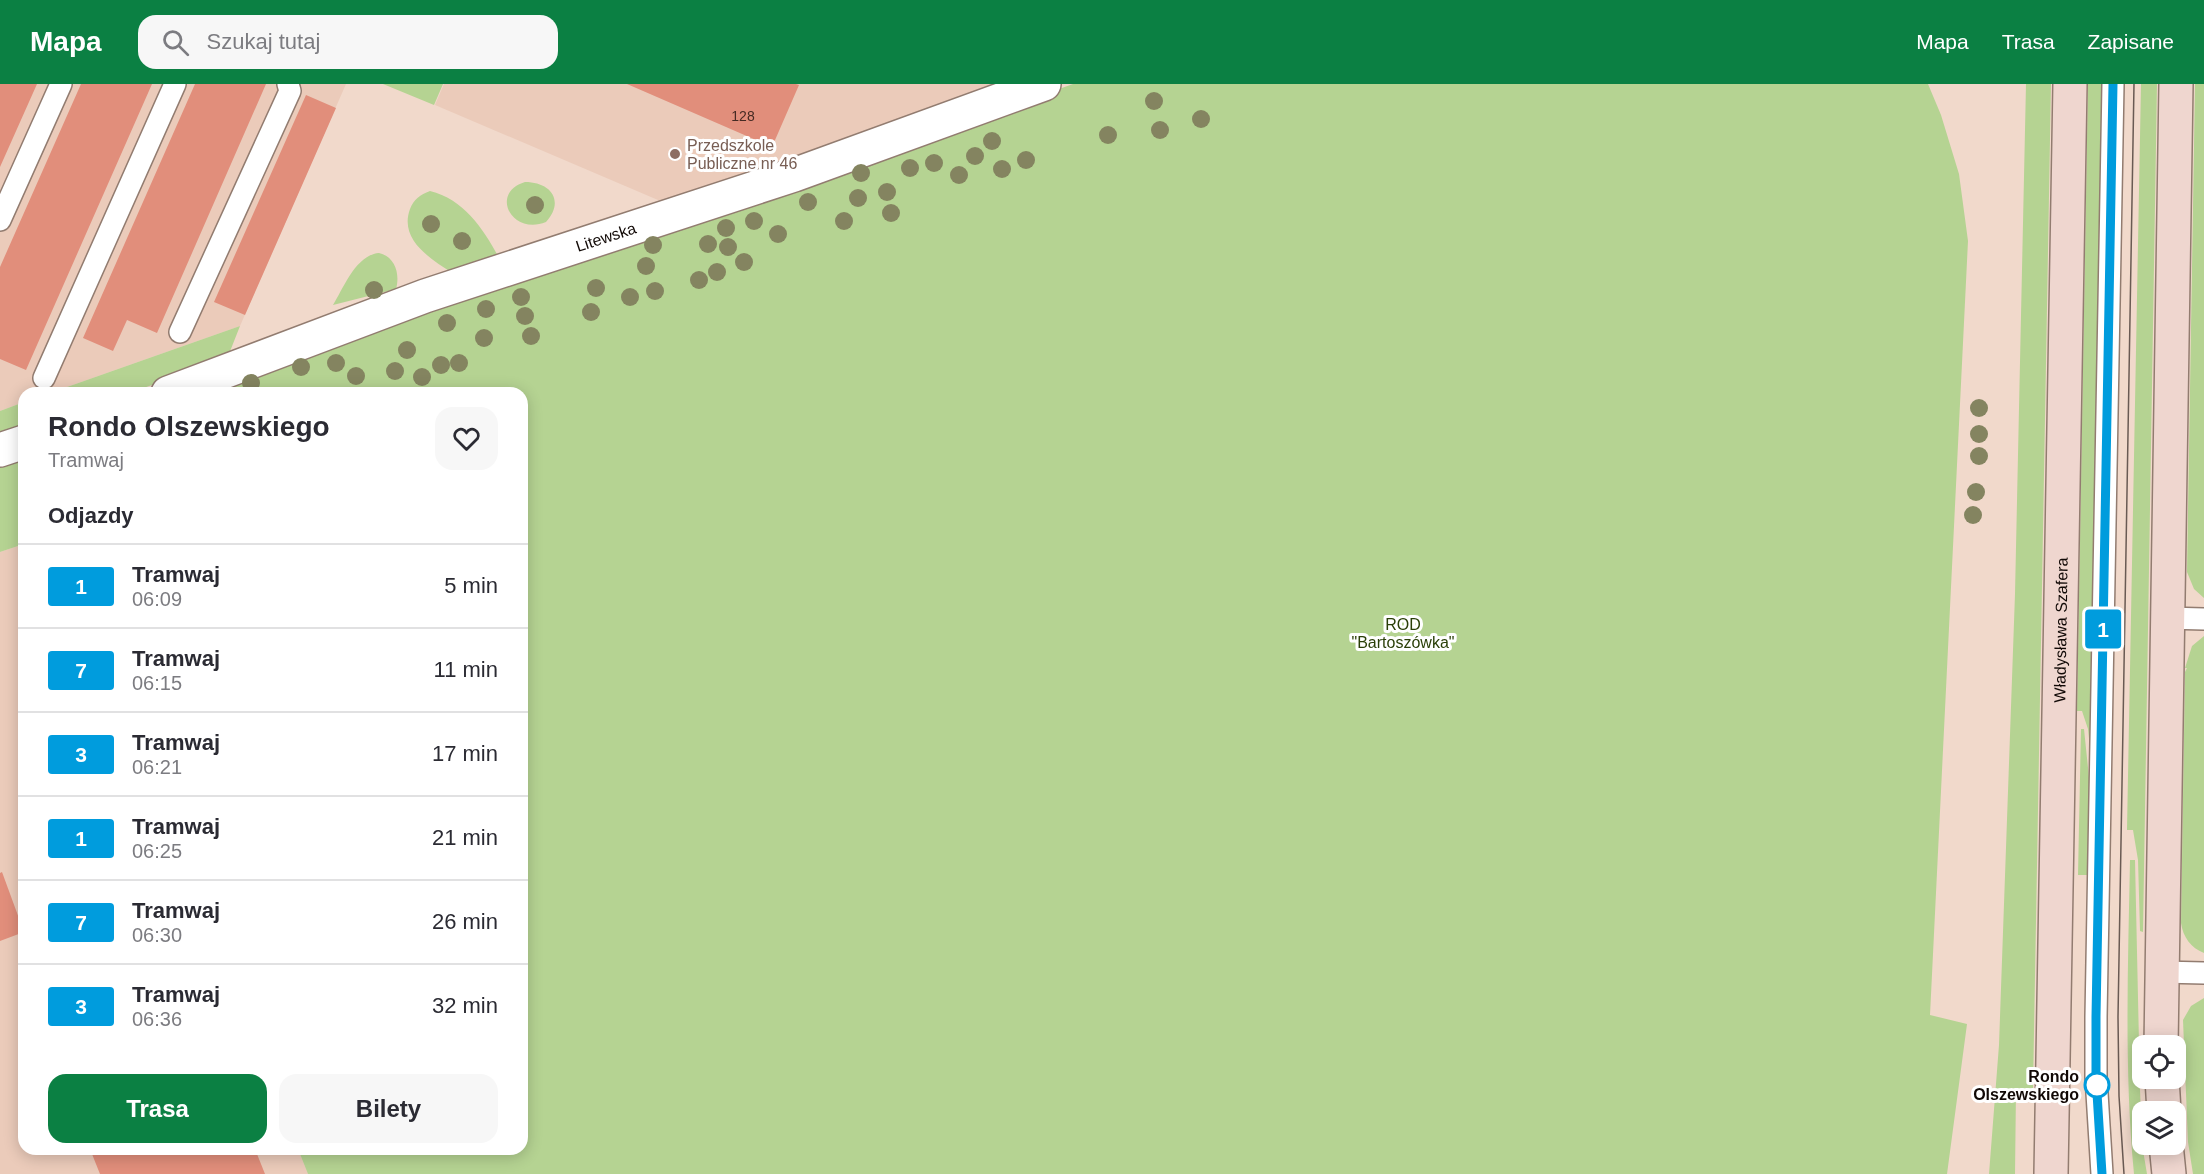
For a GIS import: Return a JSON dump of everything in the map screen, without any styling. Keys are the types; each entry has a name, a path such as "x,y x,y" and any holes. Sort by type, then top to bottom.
{"main road":[{"name":"Władysława Szafera","path":"2051,1174 2070,84"},
{"path":"2161,1035 2176,84"},
{"path":"2167,1155 2169,1174"}],"street":[{"name":"Litewska","path":"184,387 425,296 794,175 1044,84"},
{"path":"0,450 18,444"}],"lane":[{"path":"0,220 60,84"},
{"path":"44,378 175,84"},
{"path":"180,332 290,91 288,84"},
{"path":"2102,1174 2096,1077 2096,1027 2113,84"},
{"path":"2167,618 2204,619"},
{"path":"2161,972 2204,973"}],"shaded area":[{"path":"0,84 346,84 240,326 67,387 18,387 18,404 0,411"},
{"name":"Przedszkole Publiczne nr 46","path":"444,84 996,84 665,203 435,105"},
{"path":"18,546 18,1155 300,1155 308,1174 0,1174 0,552"}],"green space":[{"path":"383,84 443,84 434,105"},
{"name":"ROD \"Bartoszówka\"","path":"1073,84 1928,84 1941,115 1959,174 1968,241 1930,1015 1967,1024 1947,1174 308,1174 300,1155 528,1155 528,387 212,387 804,181"},
{"path":"2026,84 2051,84 2033,1089 2016,1090 2015,1174 1989,1174 1999,1045 2015,594"},
{"path":"2088,84 2105,84 2093,777 2088,729 2082,711 2077,711"},
{"path":"2141,84 2157,84 2143,932 2140,931 2138,860 2133,830 2127,830"},
{"path":"2195,84 2204,84 2204,598 2194,589 2187,572"},
{"path":"525,182 542,185 552,194 555,200 554,207 546,222 534,225 523,223 509,211 508,195 514,187"},
{"path":"430,191 452,201 471,216 486,235 498,256 451,272 425,254 412,238 408,220 413,203"},
{"path":"379,253 393,262 397,273 396,289 333,305 357,266 364,259"},
{"path":"240,326 227,359 146,387 67,387"},
{"path":"18,404 18,432 0,438 0,411"},
{"path":"18,454 18,546 0,552 0,461"},
{"path":"2204,636 2204,953 2188,941 2181,923 2185,672 2187,668 2185,668 2192,646"},
{"path":"2081,729 2084,729 2090,787 2088,875 2078,875"},
{"path":"2130,860 2135,860 2139,1035 2132,1035 2132,1089 2140,1089 2140,1101 2132,1101 2132,1148 2128,1017"},
{"path":"2204,998 2204,1174 2193,1174 2188,1142 2186,1035 2184,1035 2183,1020 2191,1006"},
{"path":"2133,1155 2144,1155 2147,1174 2134,1174"}],"building":[{"path":"0,84 37,84 0,167"},
{"path":"81,84 152,84 26,370 0,359 0,267"},
{"path":"195,84 266,84 157,333 127,320 113,351 83,338"},
{"path":"627,84 796,84 799,85 772,147"},
{"path":"306,95 336,108 245,315 214,302"},
{"path":"2,872 18,916 18,934 0,941 0,873"},
{"path":"92,1155 257,1155 265,1174 100,1174"}],"tram line":[{"path":"2102,1174 2096,1077 2096,1017 2113,84"},
{"name":"1","path":"2102,1174 2096,1077 2096,1017 2113,84"},
{"path":"2124,1174 2119,1096 2118,1017 2134,84"}],"place":[{"name":"Przedszkole Publiczne nr 46","path":"675,154"},
{"name":"Rondo Olszewskiego","path":"2097,1085"}]}
